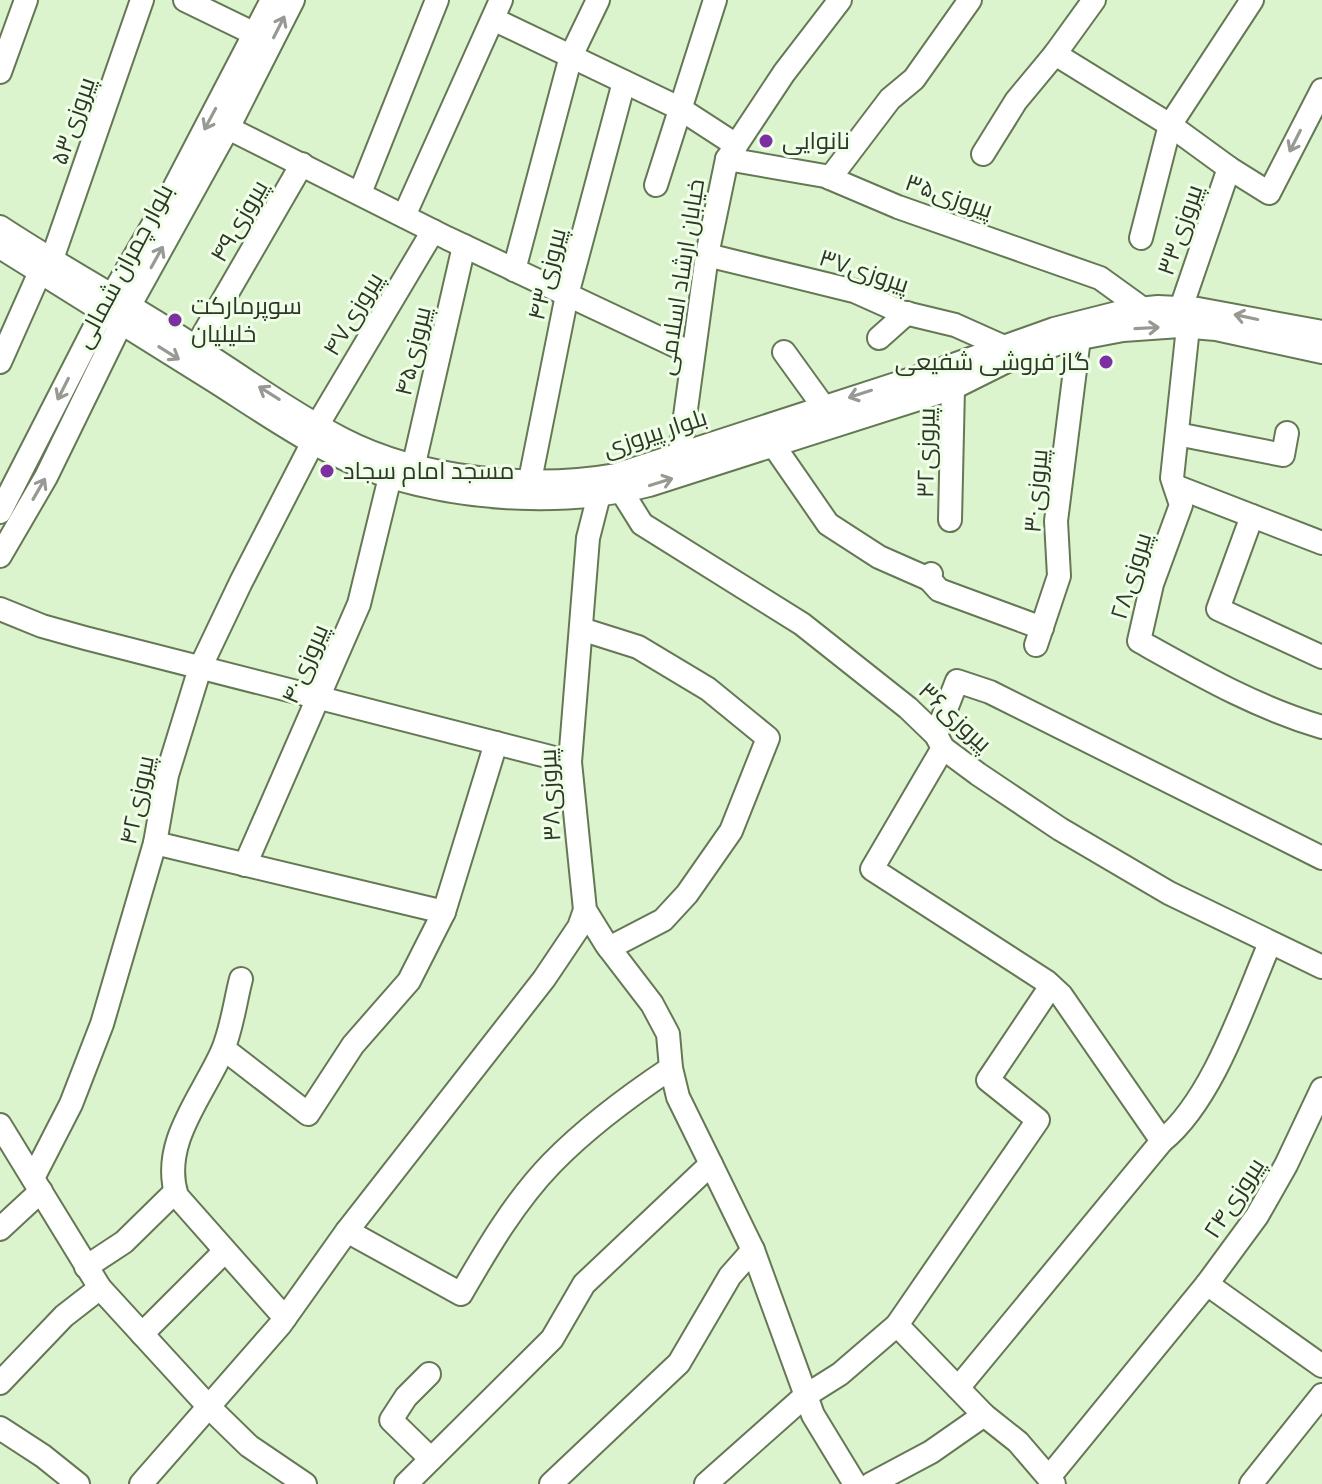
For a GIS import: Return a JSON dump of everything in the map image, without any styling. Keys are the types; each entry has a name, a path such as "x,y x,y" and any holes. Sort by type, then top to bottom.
{"street":[{"path":"0,72 26,0"},
{"name":"پیروزی۵۳","path":"1,356 46,265 142,0"},
{"path":"185,0 255,34"},
{"path":"117,309 133,260 272,0"},
{"name":"بلوار چمران شمالی","path":"0,512 117,309 228,128 293,0"},
{"path":"360,193 437,0"},
{"path":"514,270 571,56 598,0"},
{"path":"656,185 715,0"},
{"name":"خیابان ارشاد اسلامی","path":"680,453 707,255 732,152 784,73 840,0"},
{"path":"830,178 890,99 914,79 970,0"},
{"path":"983,154 1016,101 1094,0"},
{"path":"1141,238 1170,125 1252,0"},
{"path":"404,216 497,9 571,56 679,108 732,152"},
{"path":"1055,54 1170,125 1269,193 1322,90"},
{"name":"پیروزی۴۳","path":"530,480 567,295 624,82"},
{"path":"228,128 433,231 693,354"},
{"name":"پیروزی۳۵","path":"732,152 830,178 898,207 1100,278 1143,309"},
{"name":"پیروزی۴۹","path":"196,347 302,164"},
{"name":"پیروزی۳۳","path":"1185,318 1229,168"},
{"name":"بلوار پیروزی","path":"0,227 46,265 390,477 446,490 504,488 599,495 622,492 953,388 1005,362 1079,338 1185,318 1230,313 1320,332"},
{"name":"پیروزی۴۷","path":"316,433 433,231"},
{"name":"پیروزی۴۵","path":"413,468 464,246"},
{"name":"بلوار پیروزی","path":"0,247 84,278 117,309 196,347 316,433 354,444 413,468 476,478 504,488 530,480 601,478 653,464 1054,329 1143,309 1185,318"},
{"name":"پیروزی۳۷","path":"707,255 854,291 907,313 955,325 1002,346"},
{"path":"84,278 113,276 133,260"},
{"name":"بلوار چمران شمالی","path":"0,556 46,477 117,309"},
{"path":"879,338 907,313"},
{"name":"پیروزی۲۸","path":"1185,318 1172,478 1181,505 1152,584 1139,641 1235,694 1278,714 1322,727"},
{"name":"پیروزی۳۰","path":"774,446 828,524 879,557 930,577 939,590 1039,636 1059,576 1056,521 1079,338"},
{"path":"784,352 823,406"},
{"name":"پیروزی۳۲","path":"950,520 953,388"},
{"name":"پیروزی۴۲","path":"0,1229 37,1184 102,1024 155,843 167,775 200,668 316,433"},
{"path":"1177,434 1283,455 1287,433"},
{"name":"پیروزی۴۰","path":"245,865 359,604 390,477"},
{"path":"1175,486 1322,543"},
{"name":"پیروزی۳۶","path":"622,492 642,524 802,624 857,665 940,742 1060,829 1169,893 1322,967"},
{"name":"پیروزی۳۸","path":"599,495 588,538 570,762 585,910 609,948 652,1004 668,1034 678,1097 753,1250 813,1415 855,1484"},
{"path":"1252,516 1218,609 1322,657"},
{"path":"0,609 71,634 570,762"},
{"path":"581,629 638,647 708,689 768,738 731,831 687,894 663,920 609,948"},
{"path":"1162,1141 1061,995 872,869 940,742 957,681 990,692 1322,858"},
{"path":"224,1049 308,1114 353,1045 409,981 444,912 496,743"},
{"path":"155,843 444,912"},
{"path":"152,1480 285,1318 347,1231 544,979 579,927 585,910"},
{"path":"958,1388 1162,1141 1177,1129 1210,1080 1270,943"},
{"path":"241,979 224,1049 178,1138 171,1178 175,1192 285,1318"},
{"path":"706,1484 805,1396 840,1374 897,1325 1038,1120 988,1080 1051,986"},
{"path":"347,1231 461,1294 488,1248 551,1163 618,1104 671,1068"},
{"name":"پیروزی۲۴","path":"1052,1480 1257,1216 1286,1165 1322,1089"},
{"path":"0,1125 100,1288 249,1446 305,1484"},
{"path":"406,1484 552,1339 584,1284 711,1164"},
{"path":"86,1267 124,1242 175,1192"},
{"path":"551,1484 679,1363 730,1276 753,1250"},
{"path":"142,1334 225,1251"},
{"path":"1207,1284 1322,1366"},
{"path":"0,1383 64,1316 100,1288"},
{"path":"897,1325 984,1415 1018,1442 1052,1480"},
{"path":"429,1374 406,1397 391,1420 431,1459"},
{"path":"1251,1484 1322,1395"},
{"path":"871,1484 931,1452 984,1415"},
{"path":"0,1428 78,1484"}],"place":[{"name":"نانوایی","path":"766,141"},
{"name":"سوپرمارکت خلیلیان","path":"175,320"},
{"name":"گاز فروشی شفیعی","path":"1106,362"},
{"name":"مسجد امام سجاد","path":"327,471"}]}
